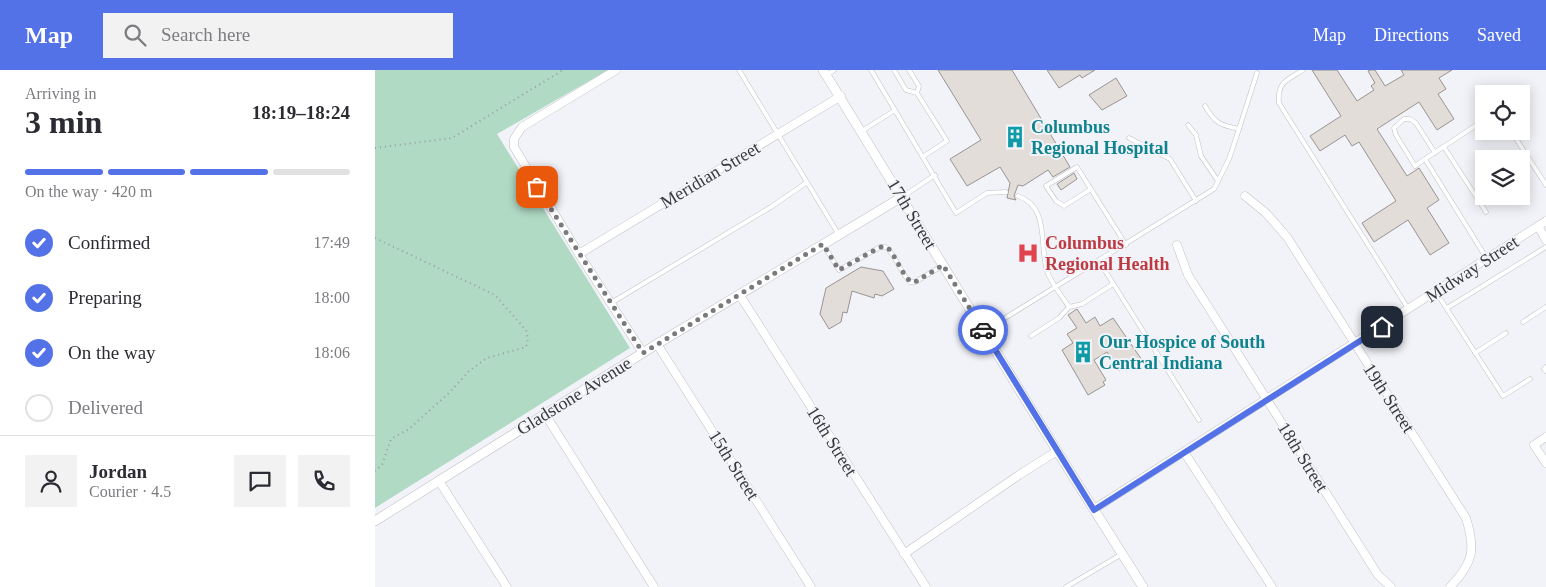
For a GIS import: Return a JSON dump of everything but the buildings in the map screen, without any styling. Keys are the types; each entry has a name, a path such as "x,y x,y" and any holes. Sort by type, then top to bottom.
{"street":[{"path":"616,70 522,127 514,139 517,154 643,353"},
{"name":"17th Street","path":"828,72 943,265 1143,587"},
{"name":"Meridian Street","path":"579,254 841,96"},
{"name":"19th Street","path":"1245,196 1266,213 1287,237 1466,518 1473,539 1471,557 1464,572 1450,587"},
{"name":"Gladstone Avenue","path":"375,521 657,344 902,197"},
{"name":"Midway Street","path":"1094,510 1546,221"},
{"path":"1538,226 1546,240"},
{"name":"18th Street","path":"1177,245 1188,276 1378,575 1391,587"},
{"name":"16th Street","path":"739,294 926,587"},
{"name":"15th Street","path":"657,344 811,587"},
{"path":"545,414 654,587"},
{"path":"1546,437 1534,445 1546,463"},
{"path":"904,554 1057,451"},
{"path":"1185,452 1272,587"},
{"path":"439,481 507,587"}],"lane":[{"path":"739,70 839,235"},
{"path":"871,70 924,156 956,213 987,193 1007,192"},
{"path":"894,70 907,90 917,93 947,141 924,156"},
{"path":"909,70 919,86 917,93"},
{"path":"1303,70 1284,82 1278,91 1279,103 1409,310"},
{"path":"984,331 1214,189 1229,159 1257,73"},
{"path":"1205,106 1213,119 1222,126 1239,129"},
{"path":"862,131 895,110"},
{"path":"1435,153 1411,118 1398,123 1394,128 1396,135 1415,166 1425,159 1435,153 1475,126"},
{"path":"1188,125 1196,135 1201,156 1218,181"},
{"path":"1129,138 1170,160 1196,201"},
{"path":"1517,140 1546,185"},
{"path":"1444,147 1486,212"},
{"path":"1425,159 1487,259"},
{"path":"1091,189 1064,206 1056,201 1046,186 1077,167 1091,189 1125,245"},
{"path":"902,197 935,175"},
{"path":"611,303 771,207 806,183"},
{"path":"1018,196 1026,199 1037,211 1041,224 1047,271 1069,308"},
{"path":"823,244 839,270 880,247 887,247 892,252 905,277 911,282 915,282 943,265"},
{"path":"1447,308 1546,247"},
{"path":"1099,261 1199,420"},
{"path":"1031,336 1059,318 1069,308 1082,304 1113,284"},
{"path":"1436,292 1503,396 1530,379"},
{"path":"1523,322 1546,307"},
{"path":"1475,353 1506,333"},
{"path":"1546,368 1544,369 1546,372"},
{"path":"1067,587 1122,554"}],"path":[{"path":"375,148 452,138 563,70"},
{"path":"375,238 495,295 526,330 528,339 526,347 487,358 469,371 426,415 409,429 391,439 383,465 375,471"}],"green space":[{"path":"375,70 608,70 497,134 630,348 375,508"}],"way so far":[{"path":"537,187 643,353 823,244 839,270 873,249 880,247 887,247 892,252 905,277 911,282 915,282 943,265 983,330"}],"place":[{"name":"Columbus Regional Hospital","path":"1015,137"},
{"name":"Columbus Regional Health","path":"1028,253"},
{"name":"Our Hospice of South Central Indiana","path":"1083,352"}],"route":[{"path":"983,330 1094,510 1382,327"}]}
